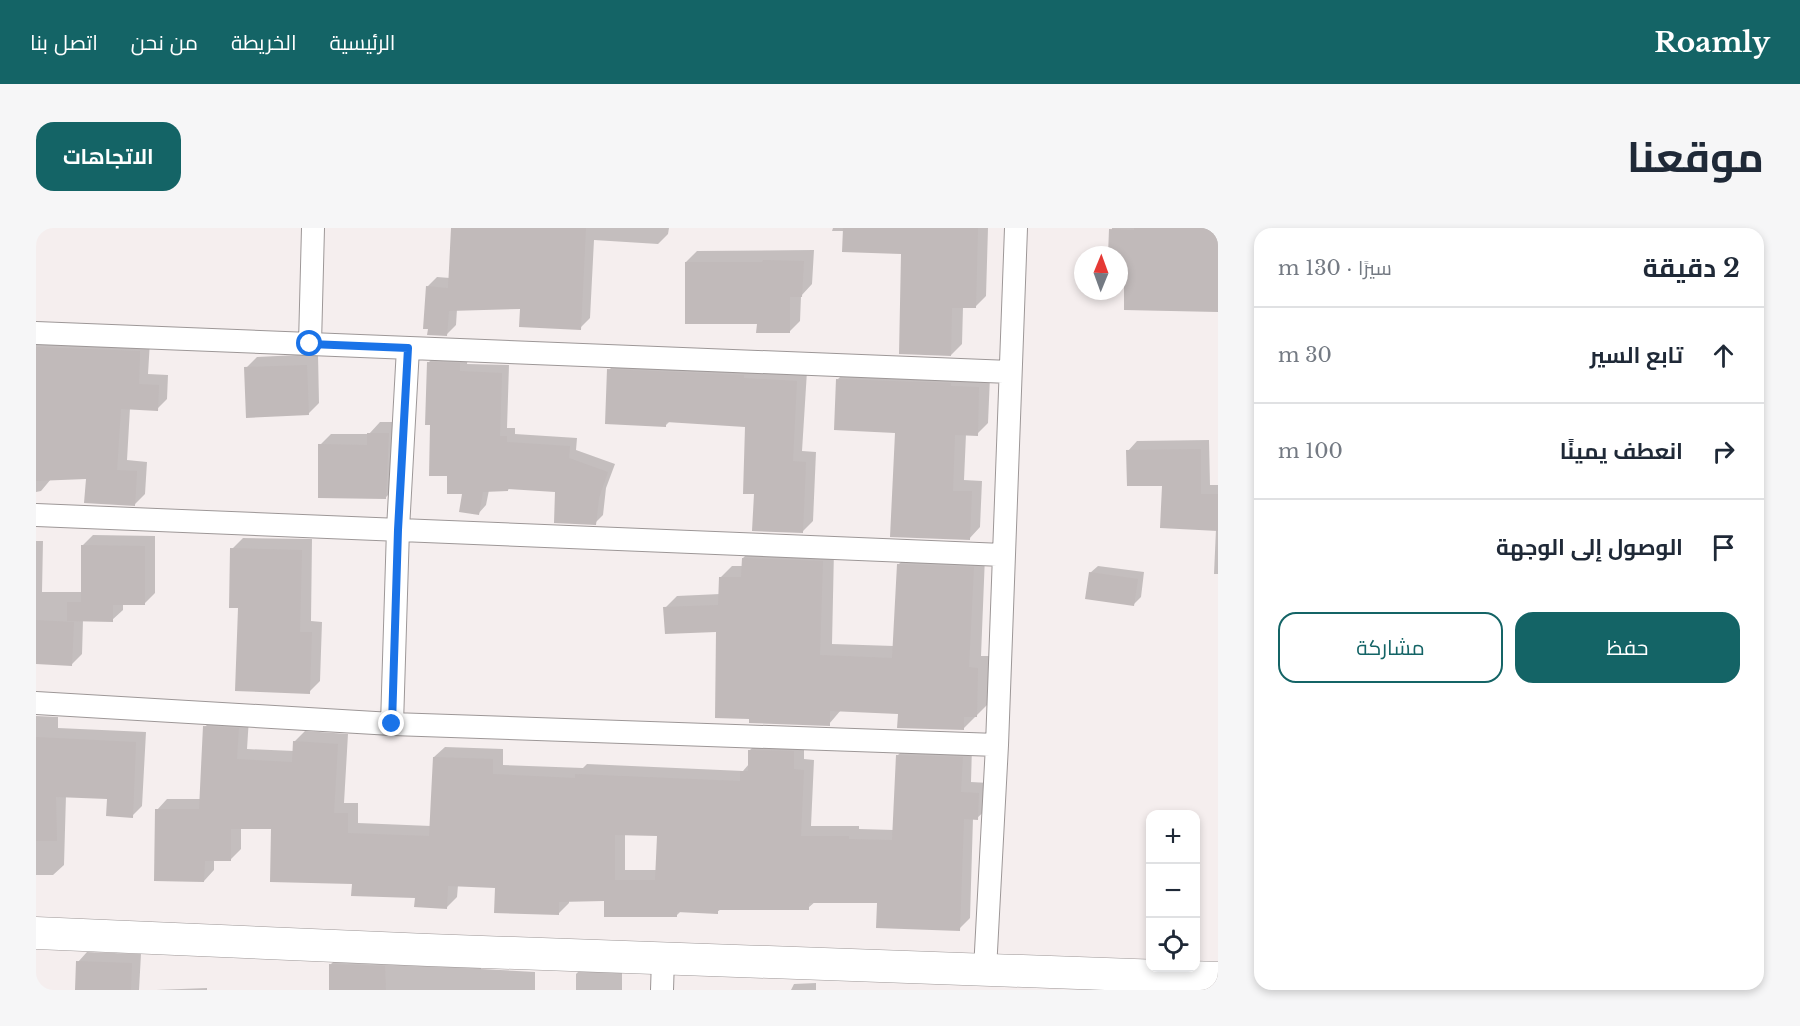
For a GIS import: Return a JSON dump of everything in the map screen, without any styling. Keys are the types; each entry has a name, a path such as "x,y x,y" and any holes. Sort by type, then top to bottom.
{"street":[{"path":"310,344 313,228"},
{"path":"971,977 997,745 1002,555 1016,228"},
{"path":"36,333 1010,372"},
{"path":"392,724 398,530 408,348"},
{"path":"36,514 1002,555"},
{"path":"36,703 392,724 997,745"},
{"path":"36,933 663,959 971,977 1218,978"},
{"path":"662,990 663,959"}],"building":[{"path":"451,228 586,228 581,330 519,327 520,309 449,311 447,336 427,335 428,329 423,329 426,286 448,288"},
{"path":"843,228 978,228 976,308 952,308 951,356 899,354 901,254 842,252"},
{"path":"1134,228 1218,228 1218,312 1124,310 1124,300 1128,300 1128,246 1108,246 1109,229 1134,230"},
{"path":"763,260 804,261 802,297 790,297 790,333 756,333 757,324 685,324 685,262 762,262"},
{"path":"36,347 140,351 139,384 159,385 158,411 121,409 117,470 137,471 135,506 84,503 86,479 36,481"},
{"path":"427,362 460,363 460,371 502,373 500,436 507,436 507,442 570,446 569,458 608,472 599,498 596,525 554,523 555,492 508,489 508,491 483,492 479,515 459,512 462,494 447,494 447,476 429,476 430,425 425,425"},
{"path":"307,365 309,415 246,418 244,367"},
{"path":"607,369 744,375 744,378 797,381 793,461 806,462 803,533 752,531 754,494 743,494 745,427 666,422 666,427 605,424"},
{"path":"836,379 951,383 951,386 979,387 978,436 955,435 953,491 972,491 970,540 890,537 895,433 834,430"},
{"path":"367,433 389,433 386,499 318,498 318,444 367,445"},
{"path":"1201,449 1201,494 1218,494 1218,531 1160,528 1162,486 1127,486 1126,450"},
{"path":"81,545 145,546 145,605 113,605 113,622 67,621 67,602 81,602"},
{"path":"230,548 302,550 300,632 312,632 310,694 235,691 238,608 229,608"},
{"path":"742,558 823,561 820,655 892,658 897,564 974,567 969,667 978,668 977,717 964,717 964,730 897,728 898,714 830,711 830,726 749,723 749,719 715,718 716,632 665,634 663,607 718,605 719,577 741,577"},
{"path":"1089,572 1138,579 1134,606 1085,599"},
{"path":"36,620 74,622 72,666 36,664"},
{"path":"203,726 239,728 237,759 292,762 293,741 338,744 334,813 348,813 348,833 429,836 433,757 493,759 493,774 575,778 575,774 740,781 740,771 748,771 748,750 794,751 794,769 804,770 801,836 849,836 849,839 892,840 896,755 963,757 961,792 979,793 978,820 964,819 960,931 876,928 877,903 809,903 809,910 718,910 718,914 677,912 677,917 604,917 604,901 559,902 559,915 494,913 495,888 448,886 447,909 414,907 415,898 351,896 352,884 270,882 271,829 231,829 231,861 205,861 204,882 154,881 155,809 199,809","holes":["615,835 657,836 655,880 615,880"]},
{"path":"36,737 136,742 133,818 106,816 107,799 56,797 57,841 36,841"},
{"path":"76,961 132,963 131,990 75,990"},
{"path":"329,964 385,966 386,990 329,990"}],"route":[{"path":"310,344 408,348 398,530 392,724"}]}
